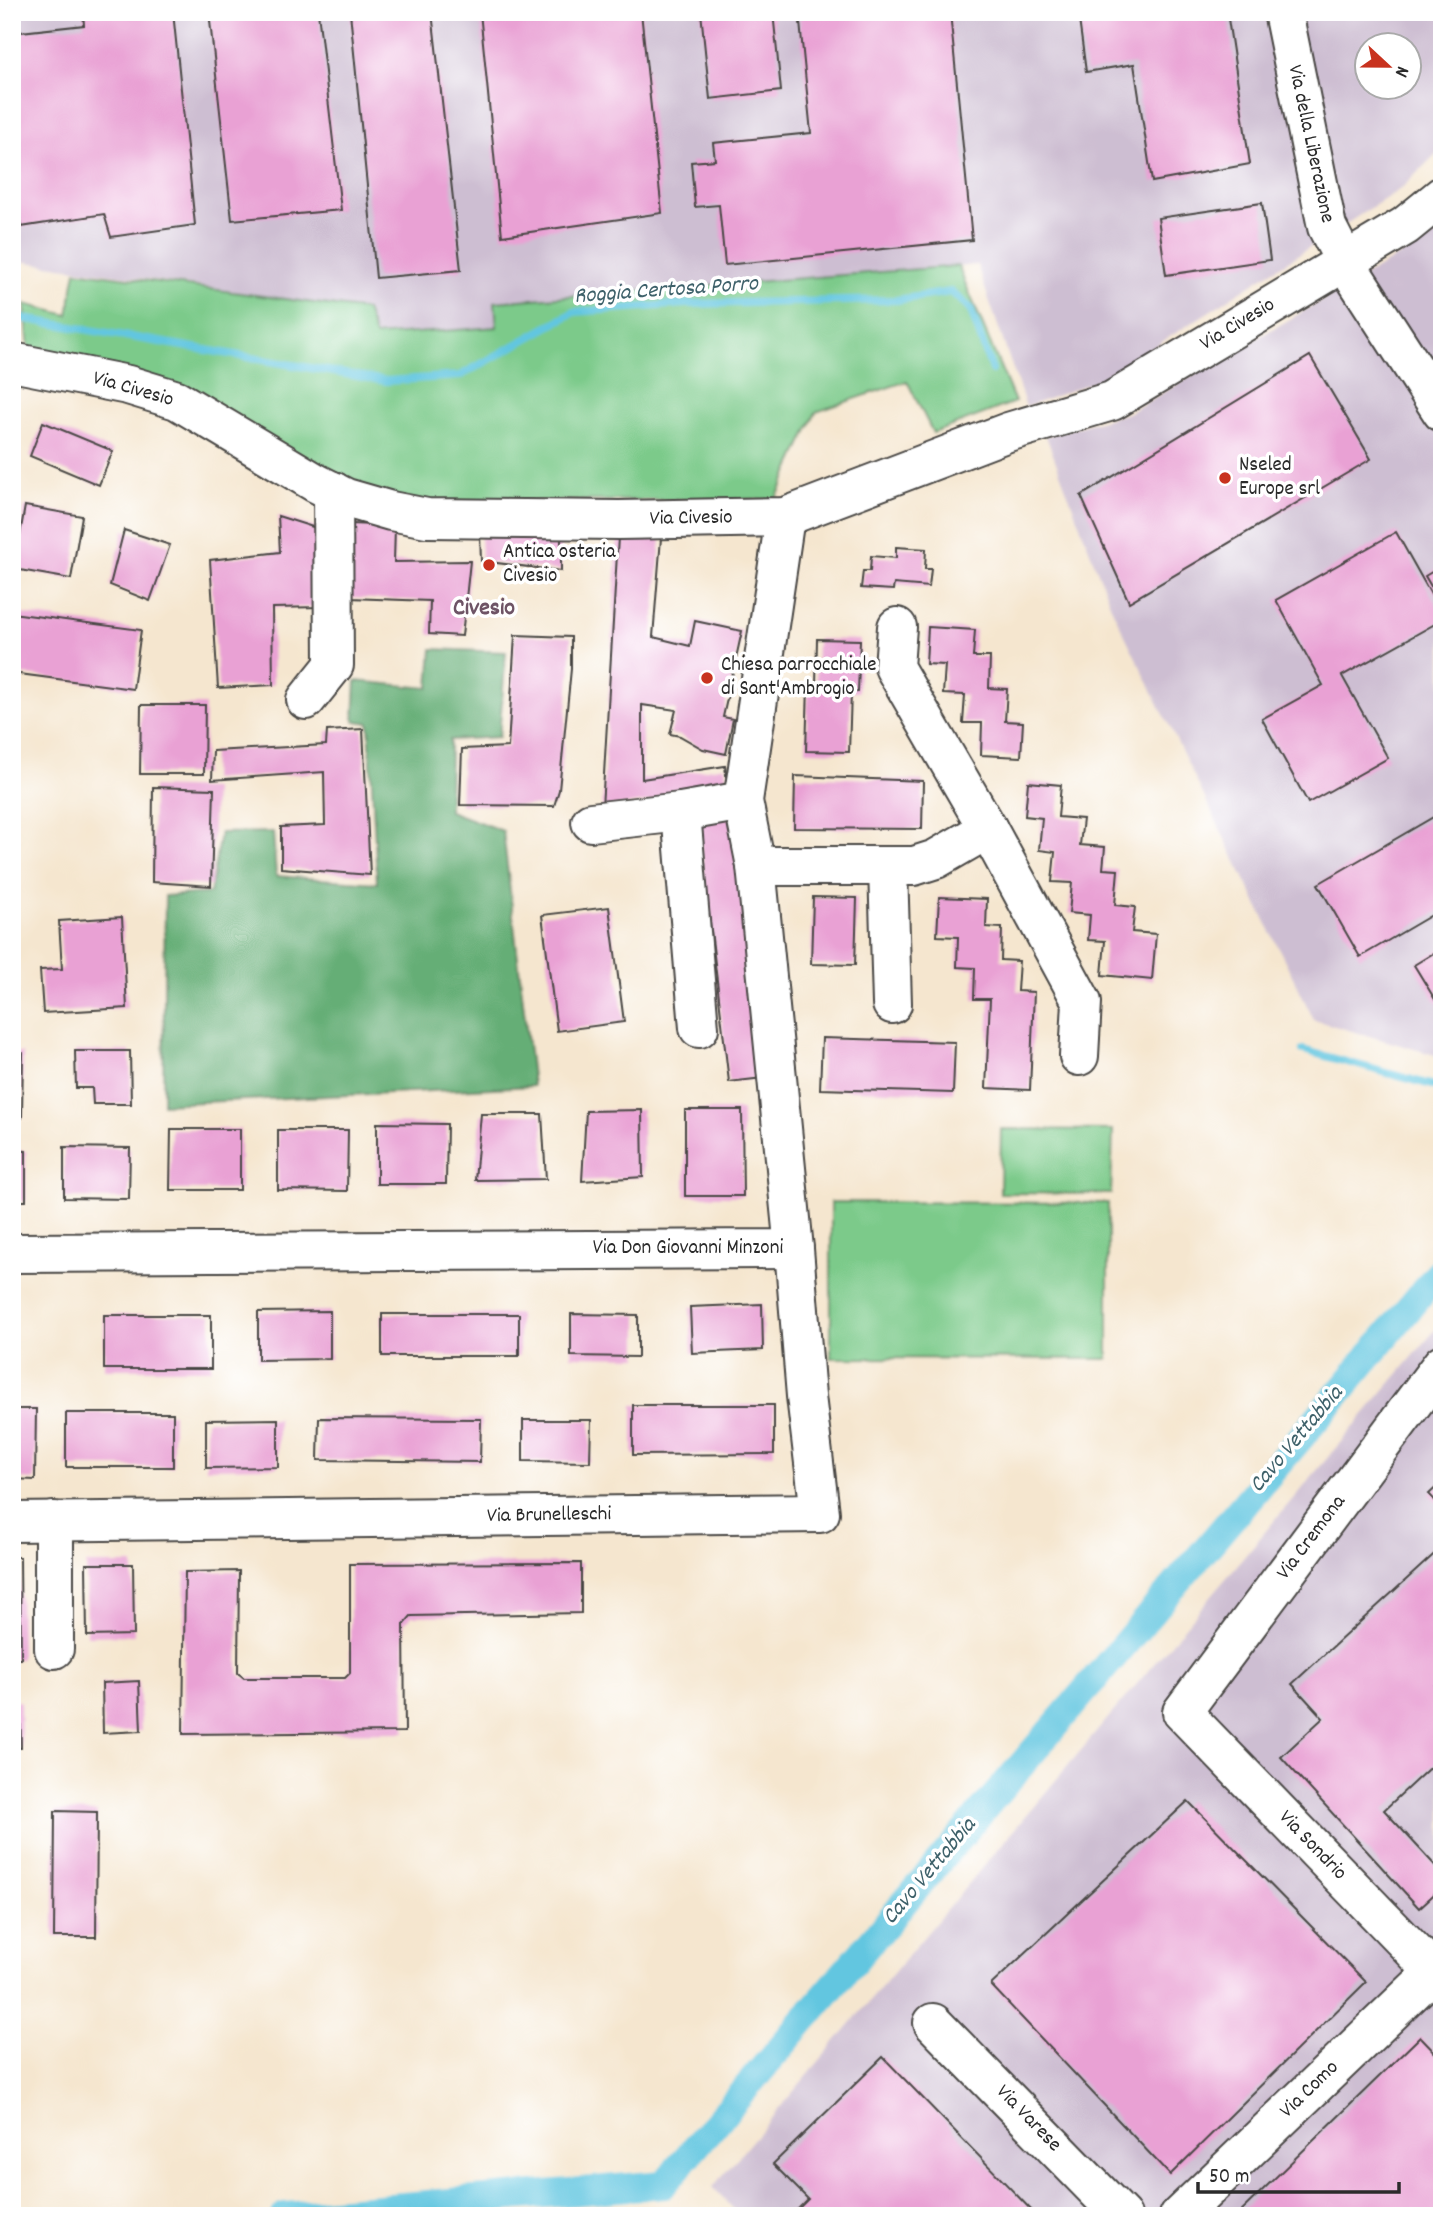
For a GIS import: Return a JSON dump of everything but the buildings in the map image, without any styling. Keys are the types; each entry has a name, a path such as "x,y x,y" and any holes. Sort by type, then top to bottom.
{"street":[{"name":"Via della Liberazione","path":"1283,12 1327,227 1345,262 1442,412"},
{"name":"Via Civesio","path":"12,362 128,385 177,400 316,483 391,512 427,518 637,520 785,517 1008,432 1112,401 1405,226 1442,196"},
{"path":"306,700 334,665 333,491"},
{"name":"Via Don Giovanni Minzoni","path":"12,1253 794,1249 756,866 743,801 785,517"},
{"path":"897,627 894,667 988,829 1082,1002 1079,1056"},
{"path":"591,822 681,812 743,801"},
{"path":"681,812 699,1028"},
{"path":"756,866 914,866 936,859 988,829"},
{"path":"888,867 892,1004"},
{"name":"Via Brunelleschi","path":"12,1522 820,1513 806,1396 794,1249"},
{"name":"Via Cremona","path":"1182,1712 1442,1364"},
{"path":"54,1521 54,1648"},
{"name":"Via Sondrio","path":"1182,1712 1439,1972"},
{"name":"Via Como","path":"1179,2216 1439,1972"},
{"name":"Via Varese","path":"933,2023 1122,2216"}],"shaded area":[{"path":"12,12 1442,12 1442,148 1402,188 1107,377 1026,407 977,265 496,302 498,327 375,336 365,310 12,260"},
{"path":"1442,231 1442,1057 1314,1020 1112,609 1046,436 1128,413"},
{"path":"1442,1322 1442,2216 740,2216 713,2187"}],"green space":[{"path":"958,266 1015,402 933,433 907,381 816,412 776,499 424,502 358,488 29,351 25,304 68,315 76,271 366,310 375,336 497,327 495,302"},
{"path":"432,649 506,652 499,737 450,740 449,811 503,831 533,1086 163,1104 165,896 210,893 220,833 273,832 276,876 377,883 369,723 354,721 356,681 429,688"},
{"path":"1001,1129 1113,1130 1111,1194 1000,1193"},
{"path":"831,1202 1108,1203 1108,1359 831,1358"}],"waterway":[{"name":"Roggia Certosa Porro","path":"20,318 386,381 460,376 574,312 685,304 897,300 951,292 970,308 992,370"},
{"name":"Roggia Certosa Porro","path":"1303,1050 1442,1088"},
{"name":"Cavo Vettabbia","path":"285,2216 664,2184 1442,1269"}],"place":[{"name":"Nseled Europe srl","path":"1225,478"},
{"name":"Antica osteria Civesio","path":"489,565"},
{"name":"Chiesa parrocchiale di Sant'Ambrogio","path":"707,678"}],"district":[{"name":"Civesio","path":"484,609"}]}
